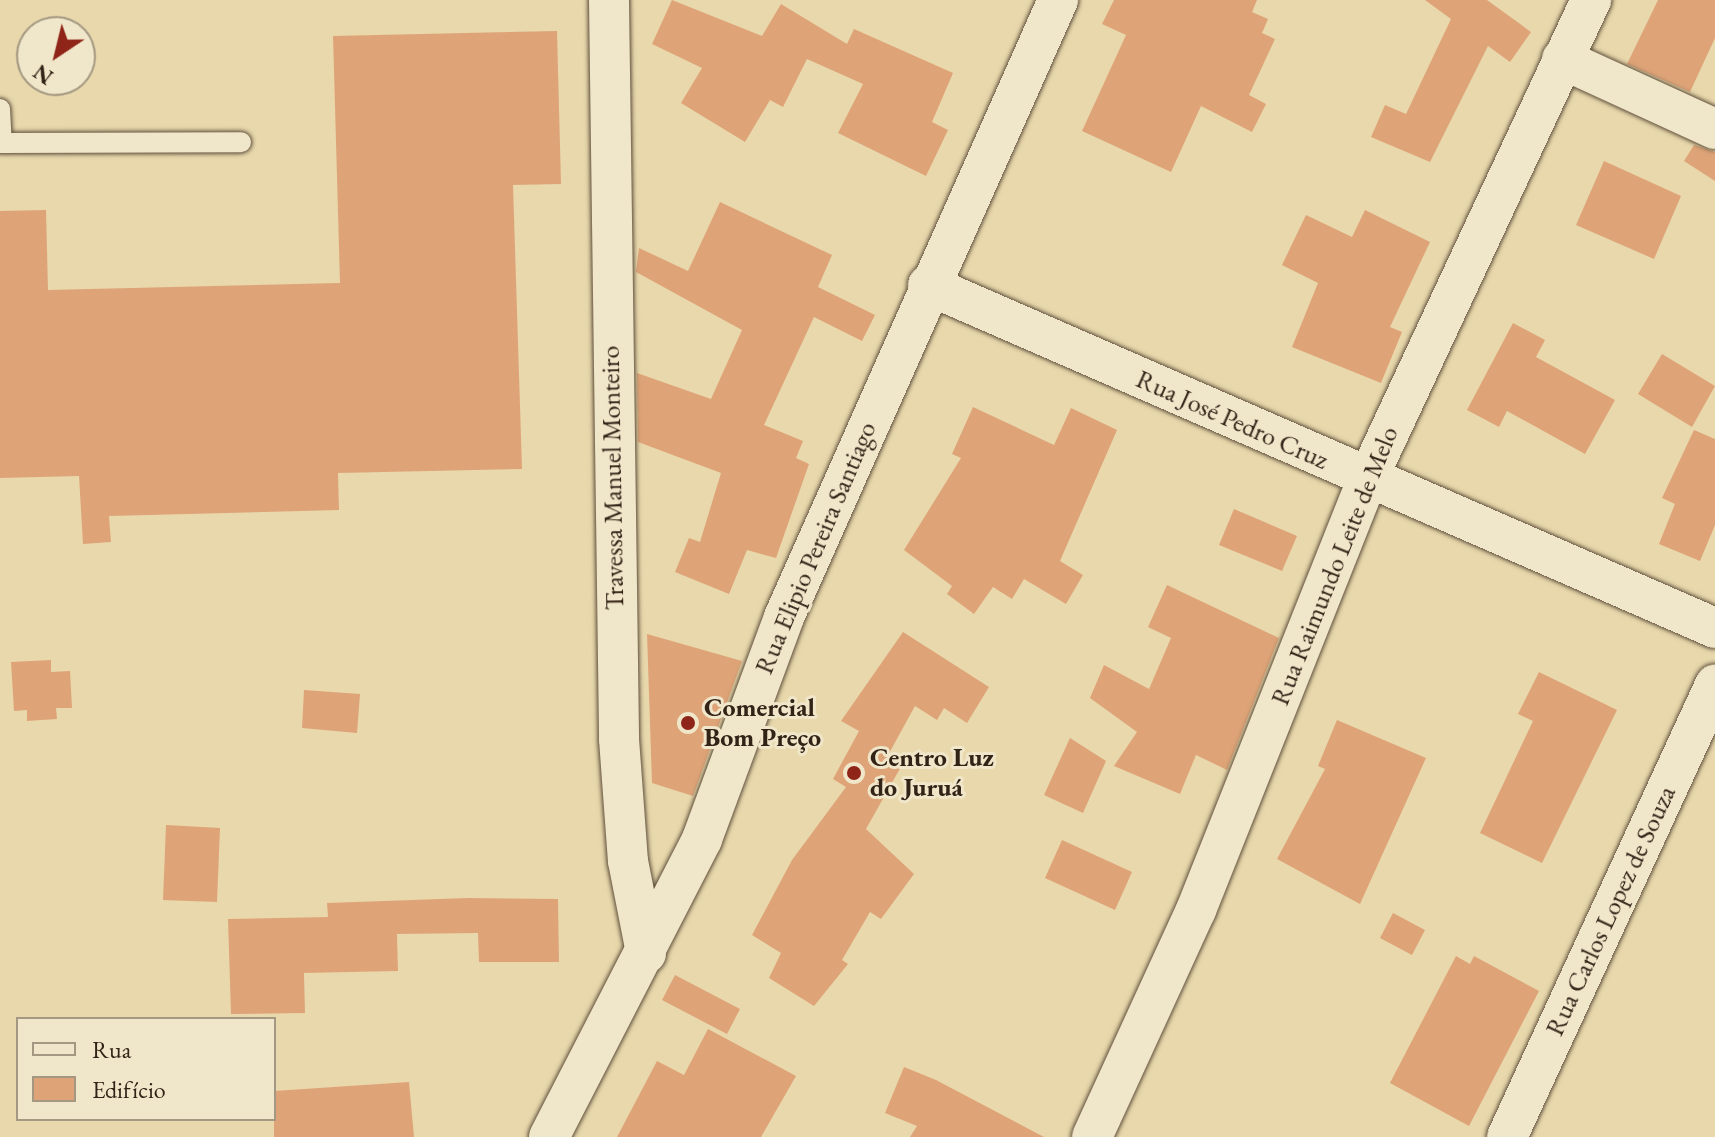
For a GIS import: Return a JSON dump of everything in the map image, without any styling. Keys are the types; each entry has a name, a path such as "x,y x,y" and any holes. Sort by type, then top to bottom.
{"street":[{"name":"Travessa Manuel Monteiro","path":"609,0 619,739 628,861 646,953"},
{"name":"Rua Elipio Pereira Santiago","path":"549,1137 702,839 784,617 928,285 1058,0"},
{"name":"Rua Raimundo Leite de Melo","path":"1092,1137 1196,910 1367,480 1591,0"},
{"path":"1562,59 1715,129"},
{"name":"Rua José Pedro Cruz","path":"928,285 1367,480 1715,628"},
{"name":"Rua Carlos Lopez de Souza","path":"1507,1137 1715,684"}],"lane":[{"path":"0,109 1,143 241,142"}],"building":[{"path":"672,0 762,36 781,4 847,44 854,29 953,73 932,122 948,130 926,176 838,133 863,84 807,59 783,107 770,100 745,142 681,103 702,68 652,44"},
{"path":"1114,0 1257,0 1252,12 1268,19 1262,33 1275,39 1249,95 1266,104 1252,132 1201,106 1171,172 1082,131 1126,35 1102,24"},
{"path":"1425,0 1487,0 1531,32 1510,62 1488,46 1430,162 1371,137 1385,105 1406,114 1451,19"},
{"path":"1658,0 1715,0 1715,38 1690,92 1627,64"},
{"path":"557,31 561,184 513,185 522,469 338,473 339,510 109,516 111,542 83,544 79,476 0,478 0,211 46,210 48,290 340,283 333,36"},
{"path":"1694,145 1715,152 1715,181 1684,161"},
{"path":"1604,161 1681,196 1654,259 1576,225"},
{"path":"720,202 832,255 818,287 875,315 862,341 814,317 764,425 803,441 796,458 809,464 776,558 747,550 729,594 675,572 689,538 700,542 721,473 638,442 637,373 711,399 742,330 636,272 639,248 688,271"},
{"path":"1365,210 1430,242 1390,327 1402,332 1381,383 1292,347 1318,283 1282,265 1306,215 1352,237"},
{"path":"1513,323 1545,340 1536,357 1615,400 1585,454 1507,411 1499,427 1467,410"},
{"path":"1662,354 1715,386 1692,427 1638,394"},
{"path":"973,407 1054,445 1071,408 1117,430 1060,561 1083,575 1066,604 1024,579 1012,599 993,587 974,614 947,594 952,586 904,550 961,458 952,454"},
{"path":"1694,430 1715,439 1715,525 1700,561 1659,544 1675,504 1662,498"},
{"path":"1234,509 1297,536 1282,571 1219,545"},
{"path":"1167,585 1279,638 1227,770 1196,755 1180,794 1114,766 1137,732 1090,698 1104,665 1149,689 1171,638 1148,627"},
{"path":"903,632 989,687 967,723 944,708 937,720 915,706 887,757 902,765 866,829 914,874 881,919 870,912 842,960 848,964 814,1006 769,978 781,953 752,935 792,860 846,787 833,779 859,731 841,721"},
{"path":"647,634 742,661 693,796 652,783"},
{"path":"51,660 51,672 70,671 72,708 56,708 57,719 27,721 27,710 14,711 11,662"},
{"path":"1539,672 1617,710 1542,863 1480,833 1533,721 1518,714"},
{"path":"304,690 360,694 357,733 302,728"},
{"path":"1337,720 1426,758 1360,904 1277,859 1325,769 1318,766"},
{"path":"1070,738 1106,761 1083,813 1044,795"},
{"path":"166,825 220,828 217,902 163,900"},
{"path":"1062,840 1132,872 1115,910 1045,878"},
{"path":"469,898 558,899 559,962 479,962 478,933 397,934 398,971 304,973 305,1013 231,1014 228,919 328,917 327,903"},
{"path":"1393,913 1425,930 1412,955 1380,938"},
{"path":"1456,956 1470,964 1474,956 1539,991 1469,1126 1390,1083"},
{"path":"675,975 740,1009 727,1034 662,1000"},
{"path":"708,1029 796,1076 761,1137 617,1137 657,1061 684,1075"},
{"path":"904,1067 936,1080 1044,1137 910,1137 917,1126 885,1113"},
{"path":"409,1082 414,1137 274,1137 276,1091"}],"place":[{"name":"Comercial Bom Preço","path":"688,723"},
{"name":"Centro Luz do Juruá","path":"854,773"}]}
